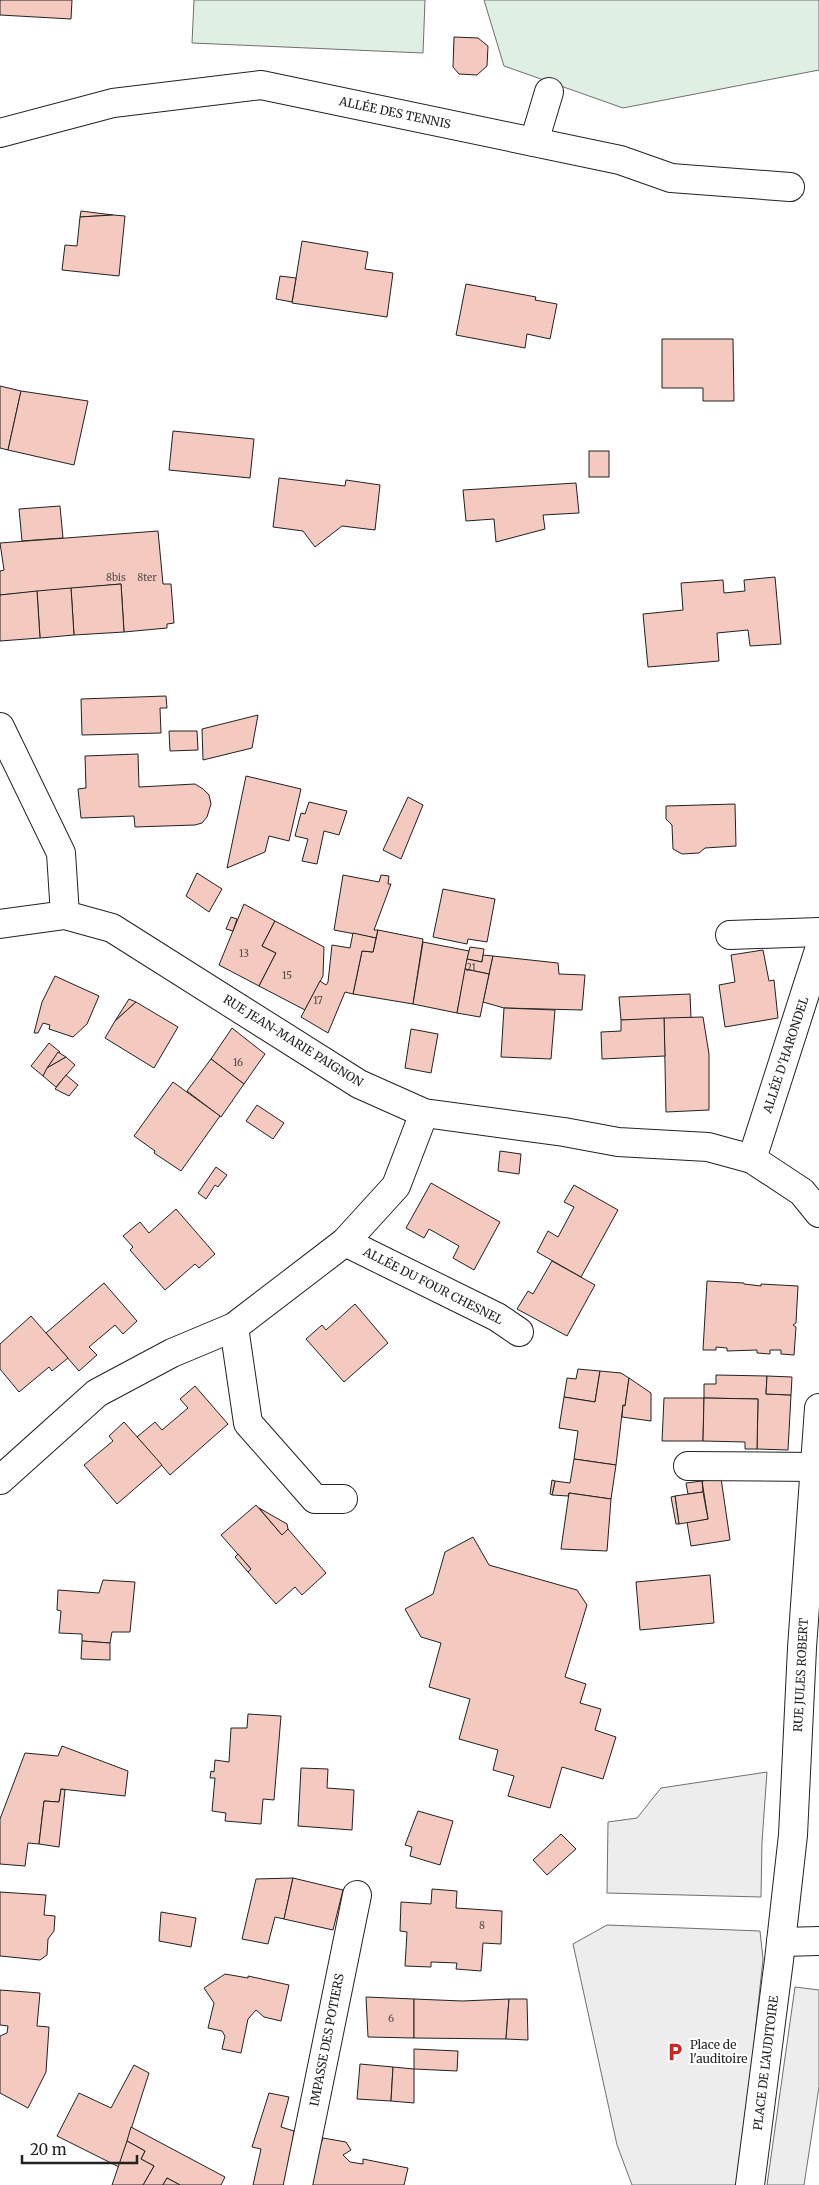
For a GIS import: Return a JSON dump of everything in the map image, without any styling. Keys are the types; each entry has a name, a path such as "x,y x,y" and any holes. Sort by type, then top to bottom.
{"street":[{"name":"ALLÉE DES TENNIS","path":"0,133 112,103 261,85 620,160 671,178 790,187"},
{"path":"534,142 549,92"},
{"path":"0,727 61,854 65,915"},
{"name":"RUE JEAN-MARIE PAIGNON","path":"0,924 65,915 112,928 359,1084 424,1113 564,1132 618,1142 708,1147 752,1159 802,1192 819,1213"},
{"path":"730,935 819,932"},
{"name":"ALLÉE D'HARONDEL","path":"752,1159 819,950"},
{"name":"ALLÉE DU FOUR CHESNEL","path":"0,1480 98,1392 172,1353 234,1327 345,1242 396,1186 424,1113"},
{"name":"ALLÉE DU FOUR CHESNEL","path":"345,1242 497,1317 519,1332"},
{"path":"234,1327 248,1423 315,1499 343,1499"},
{"name":"RUE JULES ROBERT","path":"775,1954 793,1835 810,1649 813,1467 819,1408"},
{"path":"688,1466 813,1467"},
{"name":"IMPASSE DES POTIERS","path":"298,2185 356,1894"},
{"path":"775,1954 819,1941"},
{"name":"PLACE DE L'AUDITOIRE","path":"750,2185 775,1954"}],"green space":[{"path":"194,0 425,0 423,53 192,43"},
{"path":"484,0 819,0 819,70 623,108 504,66"}],"shaded area":[{"path":"767,1772 762,1842 761,1897 607,1893 608,1822 637,1818 661,1788"},
{"name":"Place de l'auditoire","path":"607,1925 760,1931 763,1959 739,2185 632,2185 617,2145 573,1944"},
{"path":"795,1987 819,1990 819,2087 804,2185 767,2185"}],"building":[{"path":"0,0 72,0 71,19 0,15"},
{"path":"454,37 478,38 488,46 487,66 477,75 459,74 453,67"},
{"path":"81,211 113,215 80,217"},
{"path":"125,216 119,276 62,270 65,245 77,246 80,217"},
{"path":"302,241 368,252 365,269 393,273 387,317 292,303"},
{"path":"280,276 296,278 292,302 276,299"},
{"path":"466,284 536,297 535,300 557,304 550,339 527,334 525,348 456,335"},
{"path":"662,339 733,339 734,401 703,401 703,388 662,388"},
{"path":"0,386 21,391 8,450 0,448"},
{"path":"21,391 88,401 74,465 8,450"},
{"path":"173,431 254,439 250,478 169,470"},
{"path":"589,451 609,451 609,477 589,477"},
{"path":"279,478 345,486 346,480 380,485 375,530 342,526 315,547 303,531 273,527"},
{"path":"576,483 579,513 543,515 545,529 496,542 494,519 466,521 463,490"},
{"path":"60,506 63,538 22,541 19,509"},
{"path":"158,531 163,584 171,584 174,623 167,624 167,628 124,632 121,584 0,595 0,571 4,570 0,543"},
{"path":"775,577 781,644 750,646 748,630 717,633 719,661 648,667 643,614 683,610 681,583 723,580 724,593 745,591 744,580"},
{"path":"121,584 124,632 74,635 71,588"},
{"path":"71,588 74,635 40,638 37,591"},
{"path":"37,591 40,638 0,641 0,595"},
{"path":"166,696 167,708 160,708 161,733 82,735 81,699"},
{"path":"258,715 252,748 203,760 202,729"},
{"path":"169,731 197,731 198,750 170,751"},
{"path":"138,754 139,787 195,784 209,795 211,804 207,817 202,823 195,825 135,827 134,816 81,818 78,789 86,788 85,756"},
{"path":"246,776 301,789 289,841 269,836 265,852 227,868"},
{"path":"408,797 423,805 401,859 383,850"},
{"path":"309,802 347,811 339,835 324,831 317,864 302,861 308,839 295,836 301,813 305,814"},
{"path":"735,804 736,846 705,848 699,853 682,854 673,849 672,825 666,819 666,806"},
{"path":"197,873 222,889 209,912 186,896"},
{"path":"343,875 379,882 381,875 389,876 388,884 391,884 374,930 378,930 376,938 334,930"},
{"path":"443,889 495,899 487,942 468,939 467,944 433,937"},
{"path":"244,904 275,921 262,946 276,953 259,986 219,965"},
{"path":"231,917 237,919 233,931 226,929"},
{"path":"275,921 324,947 323,976 305,1010 259,986 276,953 262,946"},
{"path":"378,930 423,939 413,1004 353,994 362,951 373,952"},
{"path":"353,933 376,938 373,952 362,951 353,994 345,992 328,1033 301,1017 320,981 326,985 328,982 332,945 350,948"},
{"path":"423,942 469,951 457,1013 413,1004"},
{"path":"470,947 484,949 482,962 467,959"},
{"path":"763,950 769,981 774,980 778,1018 725,1027 719,985 735,982 731,955"},
{"path":"483,955 493,956 489,974 465,969 467,959 482,962"},
{"path":"493,956 558,963 559,974 585,975 582,1010 504,1008 483,1002"},
{"path":"465,969 489,974 480,1017 457,1013"},
{"path":"55,976 99,996 87,1024 73,1037 49,1029 50,1025 43,1023 38,1033 34,1033 42,1002"},
{"path":"690,994 691,1018 621,1020 619,997"},
{"path":"129,999 136,1002 115,1021"},
{"path":"136,1002 178,1027 154,1068 105,1038 115,1021"},
{"path":"504,1008 555,1010 551,1059 501,1057"},
{"path":"703,1017 709,1054 709,1110 666,1112 664,1018"},
{"path":"664,1018 665,1056 602,1059 601,1032 621,1031 621,1020"},
{"path":"232,1028 265,1054 244,1084 211,1059"},
{"path":"411,1029 438,1034 431,1073 405,1068"},
{"path":"49,1043 60,1052 43,1076 31,1066"},
{"path":"58,1052 66,1057 47,1068 52,1061"},
{"path":"66,1057 75,1065 56,1087 43,1076 47,1068"},
{"path":"211,1059 244,1084 221,1117 187,1091"},
{"path":"66,1075 78,1085 69,1096 55,1089"},
{"path":"173,1082 220,1116 181,1171 154,1153 155,1151 134,1136"},
{"path":"257,1105 284,1123 273,1139 246,1121"},
{"path":"500,1151 521,1154 519,1174 498,1171"},
{"path":"216,1167 227,1175 218,1187 215,1185 206,1199 198,1193"},
{"path":"431,1183 500,1222 474,1270 453,1258 459,1246 429,1229 424,1238 406,1228"},
{"path":"574,1185 618,1210 581,1277 537,1252 548,1231 558,1237 574,1207 564,1202"},
{"path":"176,1209 215,1254 199,1268 195,1264 165,1290 130,1250 133,1247 123,1236 140,1222 149,1233"},
{"path":"552,1261 595,1285 567,1336 517,1309 528,1291 533,1294"},
{"path":"707,1281 761,1286 761,1284 798,1286 796,1323 793,1325 796,1327 794,1355 781,1354 781,1350 770,1350 770,1354 757,1353 757,1350 727,1351 727,1348 716,1347 716,1350 703,1350"},
{"path":"104,1283 137,1321 123,1334 115,1325 89,1347 97,1355 79,1371 46,1333"},
{"path":"355,1304 388,1343 344,1382 306,1339 322,1325 326,1330"},
{"path":"31,1316 68,1358 52,1371 49,1367 19,1392 0,1369 0,1344"},
{"path":"578,1369 600,1371 595,1402 564,1397 567,1378 576,1379"},
{"path":"600,1371 621,1373 629,1378 625,1406 623,1405 616,1465 574,1459 578,1431 559,1428 564,1397 595,1402"},
{"path":"716,1375 767,1376 766,1394 791,1395 788,1450 757,1449 758,1399 704,1398 704,1384 716,1384"},
{"path":"767,1376 792,1377 791,1395 766,1394"},
{"path":"629,1378 651,1393 651,1421 622,1417"},
{"path":"195,1386 228,1424 170,1475 137,1437 155,1422 162,1430 188,1408 180,1399"},
{"path":"664,1398 704,1398 703,1441 662,1441"},
{"path":"704,1398 758,1399 757,1449 745,1449 745,1442 703,1441"},
{"path":"124,1422 162,1465 117,1504 84,1465 113,1441 109,1436"},
{"path":"574,1459 616,1465 611,1499 569,1493 568,1496 552,1495 555,1481 570,1483"},
{"path":"721,1478 730,1540 691,1546 687,1522 708,1519 702,1481"},
{"path":"552,1480 555,1481 552,1495 550,1494"},
{"path":"702,1481 703,1492 688,1494 686,1483"},
{"path":"703,1492 708,1519 679,1524 675,1496"},
{"path":"569,1493 611,1499 607,1551 561,1549"},
{"path":"675,1496 679,1524 676,1524 671,1497"},
{"path":"256,1505 282,1535 288,1529 326,1573 302,1595 295,1587 276,1604 248,1572 251,1569 221,1535"},
{"path":"259,1508 287,1524 288,1529 282,1535"},
{"path":"473,1537 489,1565 577,1590 587,1605 565,1677 586,1684 580,1703 601,1709 595,1730 616,1737 603,1779 562,1767 550,1808 508,1796 514,1776 493,1770 498,1750 459,1739 470,1699 429,1687 441,1643 421,1637 405,1609 433,1594 445,1552"},
{"path":"238,1554 251,1569 248,1572 235,1557"},
{"path":"710,1575 714,1623 640,1630 636,1582"},
{"path":"103,1580 135,1582 130,1632 112,1632 110,1643 82,1641 82,1634 59,1633 61,1611 57,1610 58,1590 99,1593"},
{"path":"82,1641 110,1643 110,1660 81,1659"},
{"path":"248,1714 281,1716 274,1800 263,1799 261,1824 225,1821 226,1813 212,1811 215,1778 210,1778 211,1771 214,1772 215,1760 229,1762 231,1728 247,1728"},
{"path":"62,1746 128,1771 125,1796 61,1789 59,1802 44,1801 39,1844 28,1843 25,1866 0,1864 0,1819 25,1753 58,1756"},
{"path":"301,1768 328,1769 327,1788 354,1790 352,1830 298,1826"},
{"path":"61,1789 65,1790 59,1847 39,1844 44,1801 59,1802"},
{"path":"418,1811 453,1821 440,1865 410,1856 412,1847 405,1845"},
{"path":"561,1834 576,1849 547,1875 533,1860"},
{"path":"293,1878 284,1919 275,1917 268,1944 242,1939 256,1879"},
{"path":"293,1878 343,1890 333,1930 284,1919"},
{"path":"432,1889 457,1891 456,1908 502,1911 501,1944 483,1943 481,1971 456,1969 457,1963 431,1962 431,1967 405,1966 407,1932 400,1931 401,1902 431,1904"},
{"path":"0,1892 46,1895 44,1915 55,1916 54,1931 48,1939 47,1955 40,1960 0,1956"},
{"path":"161,1912 196,1918 191,1947 159,1941"},
{"path":"225,1974 248,1978 248,1976 289,1985 281,2021 264,2017 256,2010 248,2019 241,2053 222,2049 225,2036 222,2031 208,2028 214,2003 204,1988"},
{"path":"0,1990 40,1993 37,2026 49,2027 46,2072 28,2108 0,2093 0,2036 7,2033 8,2026 0,2025"},
{"path":"366,1997 414,1999 414,2038 368,2037"},
{"path":"414,1999 462,2001 509,1999 506,2039 414,2038"},
{"path":"509,1999 527,1999 528,2040 506,2039"},
{"path":"414,2049 458,2051 457,2071 414,2069"},
{"path":"360,2064 393,2067 391,2101 357,2099"},
{"path":"134,2065 149,2073 119,2167 57,2136 79,2093 111,2108"},
{"path":"393,2067 414,2069 414,2103 391,2101"},
{"path":"269,2093 289,2097 281,2127 294,2131 286,2185 253,2185 261,2149 252,2147"},
{"path":"131,2127 225,2177 221,2185 180,2185 167,2178 163,2185 143,2185 154,2166 141,2159 145,2151 127,2141"},
{"path":"323,2138 346,2142 351,2150 343,2155 350,2162 363,2164 363,2159 408,2168 404,2185 312,2185 317,2155"},
{"path":"127,2141 145,2151 141,2159 154,2166 143,2185 112,2185"},
{"path":"167,2178 180,2185 163,2185"}],"place":[{"name":"Place de l'auditoire","path":"675,2052"}]}
